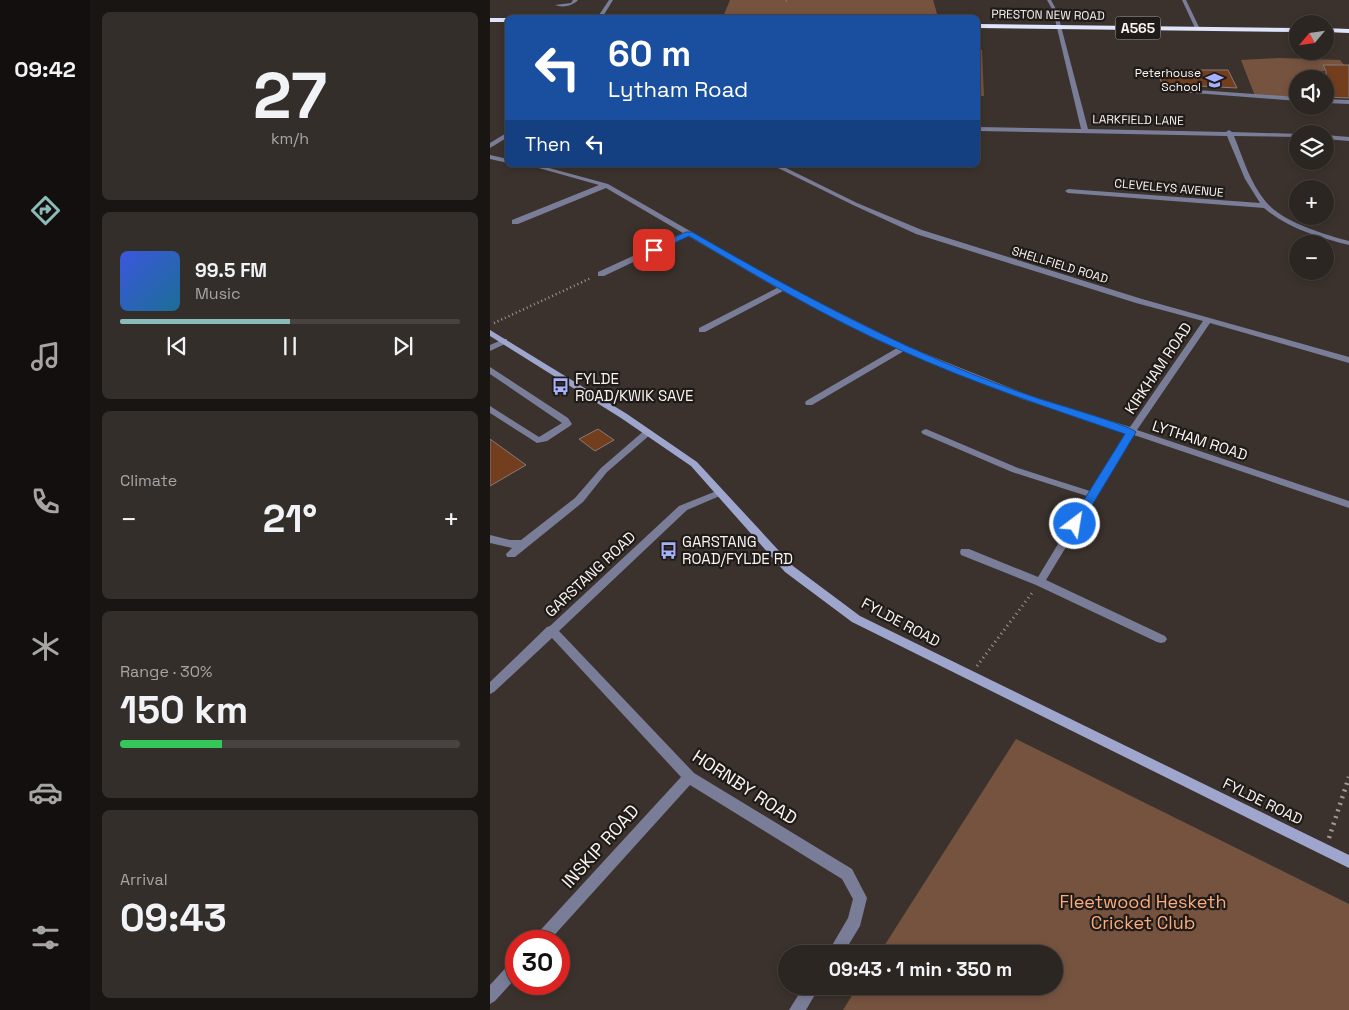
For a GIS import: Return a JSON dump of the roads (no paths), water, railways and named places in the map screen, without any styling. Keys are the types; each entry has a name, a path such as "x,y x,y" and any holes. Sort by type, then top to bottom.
{"highway":[{"path":"490,20 505,20"},
{"name":"PRESTON NEW ROAD","path":"980,26 1289,30"},
{"path":"1334,30 1349,30"}],"street":[{"path":"557,5 572,4 576,0"},
{"path":"601,15 611,0"},
{"path":"1049,0 1056,11 1085,131"},
{"path":"1184,0 1198,28"},
{"path":"1183,92 1289,98"},
{"path":"1334,101 1349,102"},
{"name":"LARKFIELD LANE","path":"980,129 1229,132 1289,135"},
{"path":"1229,132 1250,180 1267,206 1298,225 1330,239 1349,243"},
{"path":"490,146 505,136"},
{"path":"1334,138 1349,139"},
{"path":"490,158 505,160"},
{"name":"LYTHAM ROAD","path":"538,167 606,185 783,288 903,348 1025,397 1349,505"},
{"name":"SHELLFIELD ROAD","path":"779,167 855,204 919,232 1024,266 1349,360"},
{"path":"515,222 606,185"},
{"name":"CLEVELEYS AVENUE","path":"1068,191 1267,206"},
{"path":"601,274 689,233"},
{"path":"702,330 783,288"},
{"name":"KIRKHAM ROAD","path":"1040,582 1131,432 1208,320"},
{"name":"FYLDE ROAD","path":"490,332 648,432 694,464 789,569 856,619 1349,862"},
{"path":"490,348 504,341"},
{"path":"809,403 903,348"},
{"path":"490,370 565,420 567,424 544,439 537,440 490,409"},
{"path":"511,554 580,500 604,470 648,432"},
{"path":"926,432 1015,470 1093,496"},
{"name":"GARSTANG ROAD","path":"490,689 683,508 719,493"},
{"path":"490,539 510,544 524,544"},
{"path":"965,552 1040,582 1161,639"},
{"name":"HORNBY ROAD","path":"551,630 689,777 847,874 860,898 856,921 840,945"},
{"name":"INSKIP ROAD","path":"550,930 689,777"},
{"path":"490,996 505,979"},
{"path":"798,1010 807,995"}],"place":[{"name":"Peterhouse School","path":"1215,80"},
{"name":"FYLDE ROAD/KWIK SAVE","path":"561,387"},
{"name":"GARSTANG ROAD/FYLDE RD","path":"668,550"}],"park label":[{"name":"Fleetwood Hesketh Cricket Club","path":"1143,911"}]}
